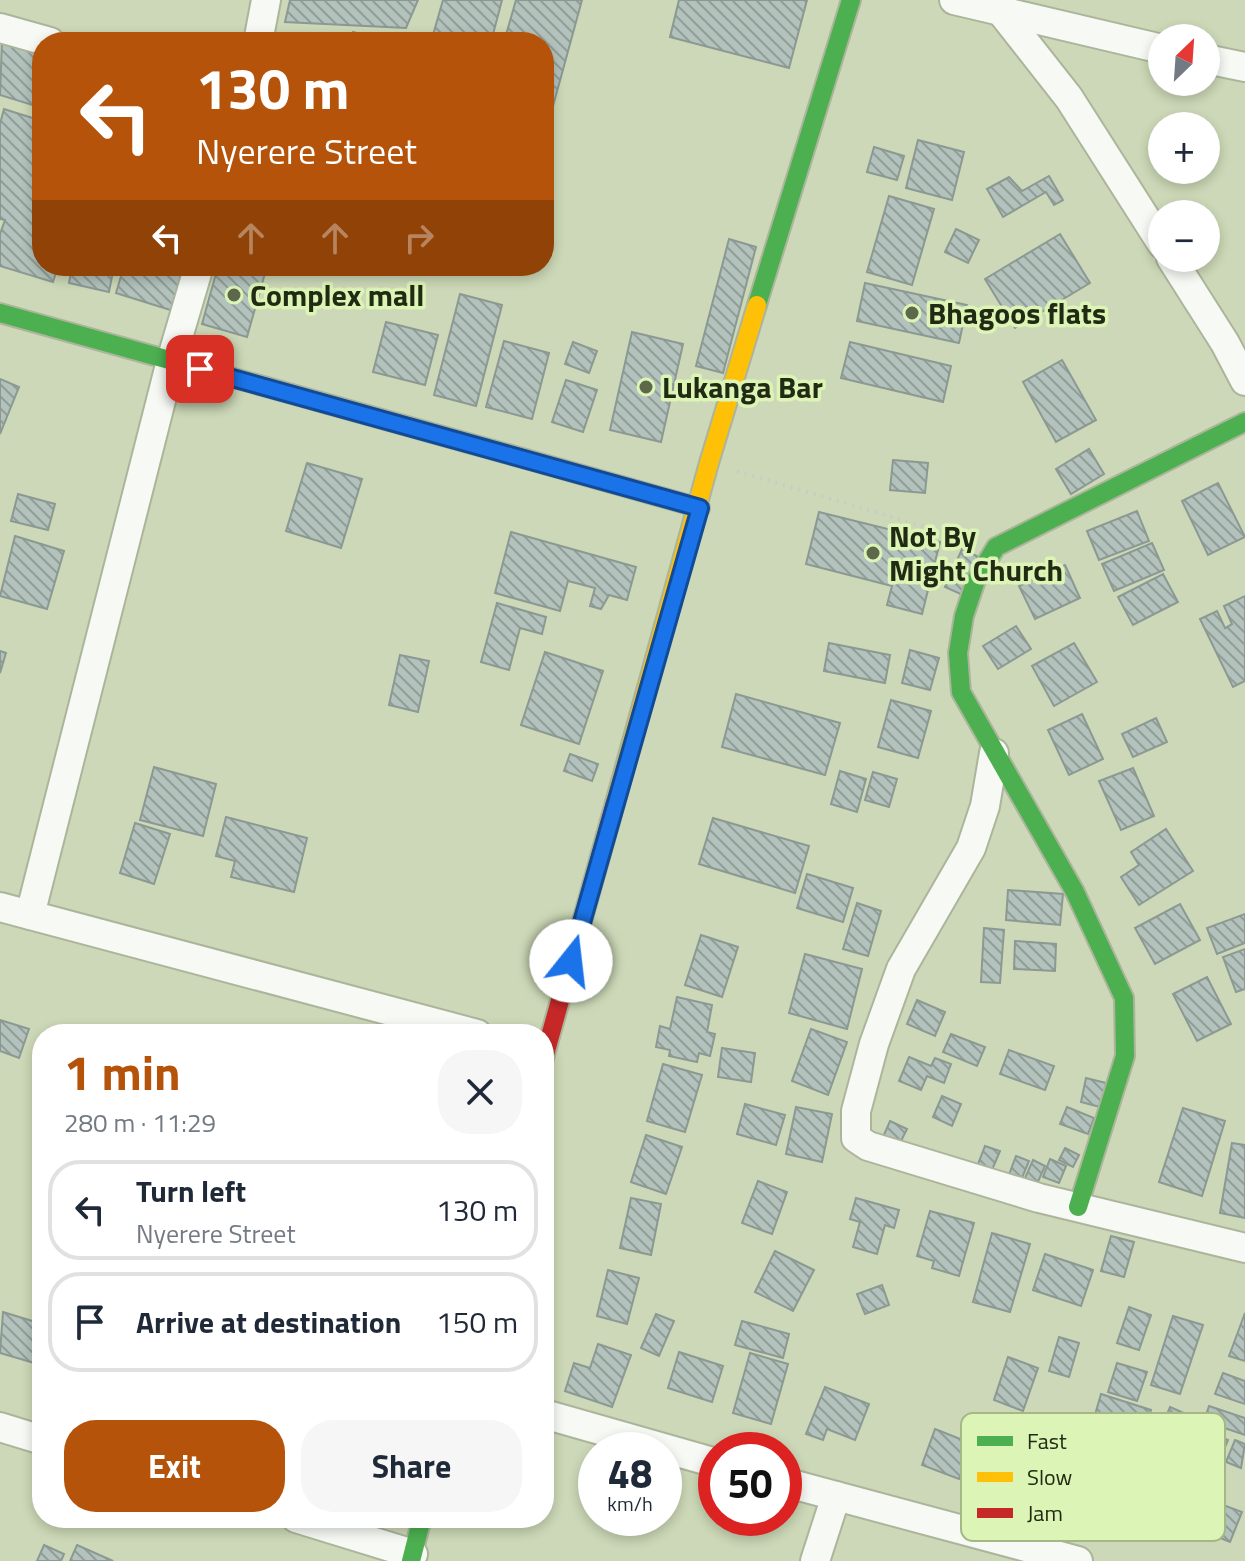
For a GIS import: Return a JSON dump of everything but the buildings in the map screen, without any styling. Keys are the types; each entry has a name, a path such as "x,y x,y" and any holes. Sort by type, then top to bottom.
{"street":[{"path":"260,32 266,0"},
{"path":"554,1024 700,508 709,463 851,0"},
{"path":"954,0 1148,46"},
{"path":"1003,14 1069,98 1148,222"},
{"path":"0,28 32,37"},
{"path":"1220,62 1245,67"},
{"path":"1179,272 1245,381"},
{"path":"30,915 171,361 196,276"},
{"path":"0,313 700,508"},
{"path":"1078,1207 1125,1056 1124,998 1075,892 961,692 956,665 958,636 971,594 996,547 1245,422"},
{"path":"994,753 985,806 971,848 901,969 874,1044 854,1129 856,1138 868,1146 1039,1198 1245,1248"},
{"path":"0,907 439,1024"},
{"path":"554,1417 698,1458"},
{"path":"0,1427 32,1437"},
{"path":"802,1487 961,1530"},
{"path":"815,1561 836,1496"},
{"path":"325,1528 412,1558 420,1528"},
{"path":"1004,1541 1078,1561"}],"path":[{"path":"709,463 996,547"}],"traffic: fast":[{"path":"757,305 851,0"},
{"path":"0,313 526,459"},
{"path":"1078,1207 1125,1056 1124,998 1075,892 961,692 958,653 964,616 976,580 996,547 1245,422"},
{"path":"411,1561 419,1528"}],"traffic: slow":[{"path":"615,803 709,463 757,305"},
{"path":"526,459 700,508"}],"traffic: jam":[{"path":"553,1024 615,803"}],"place":[{"name":"Complex mall","path":"234,295"},
{"name":"Bhagoos flats","path":"912,313"},
{"name":"Lukanga Bar","path":"646,387"},
{"name":"Not By Might Church","path":"873,553"}],"route":[{"path":"200,369 700,508 571,961"}]}
